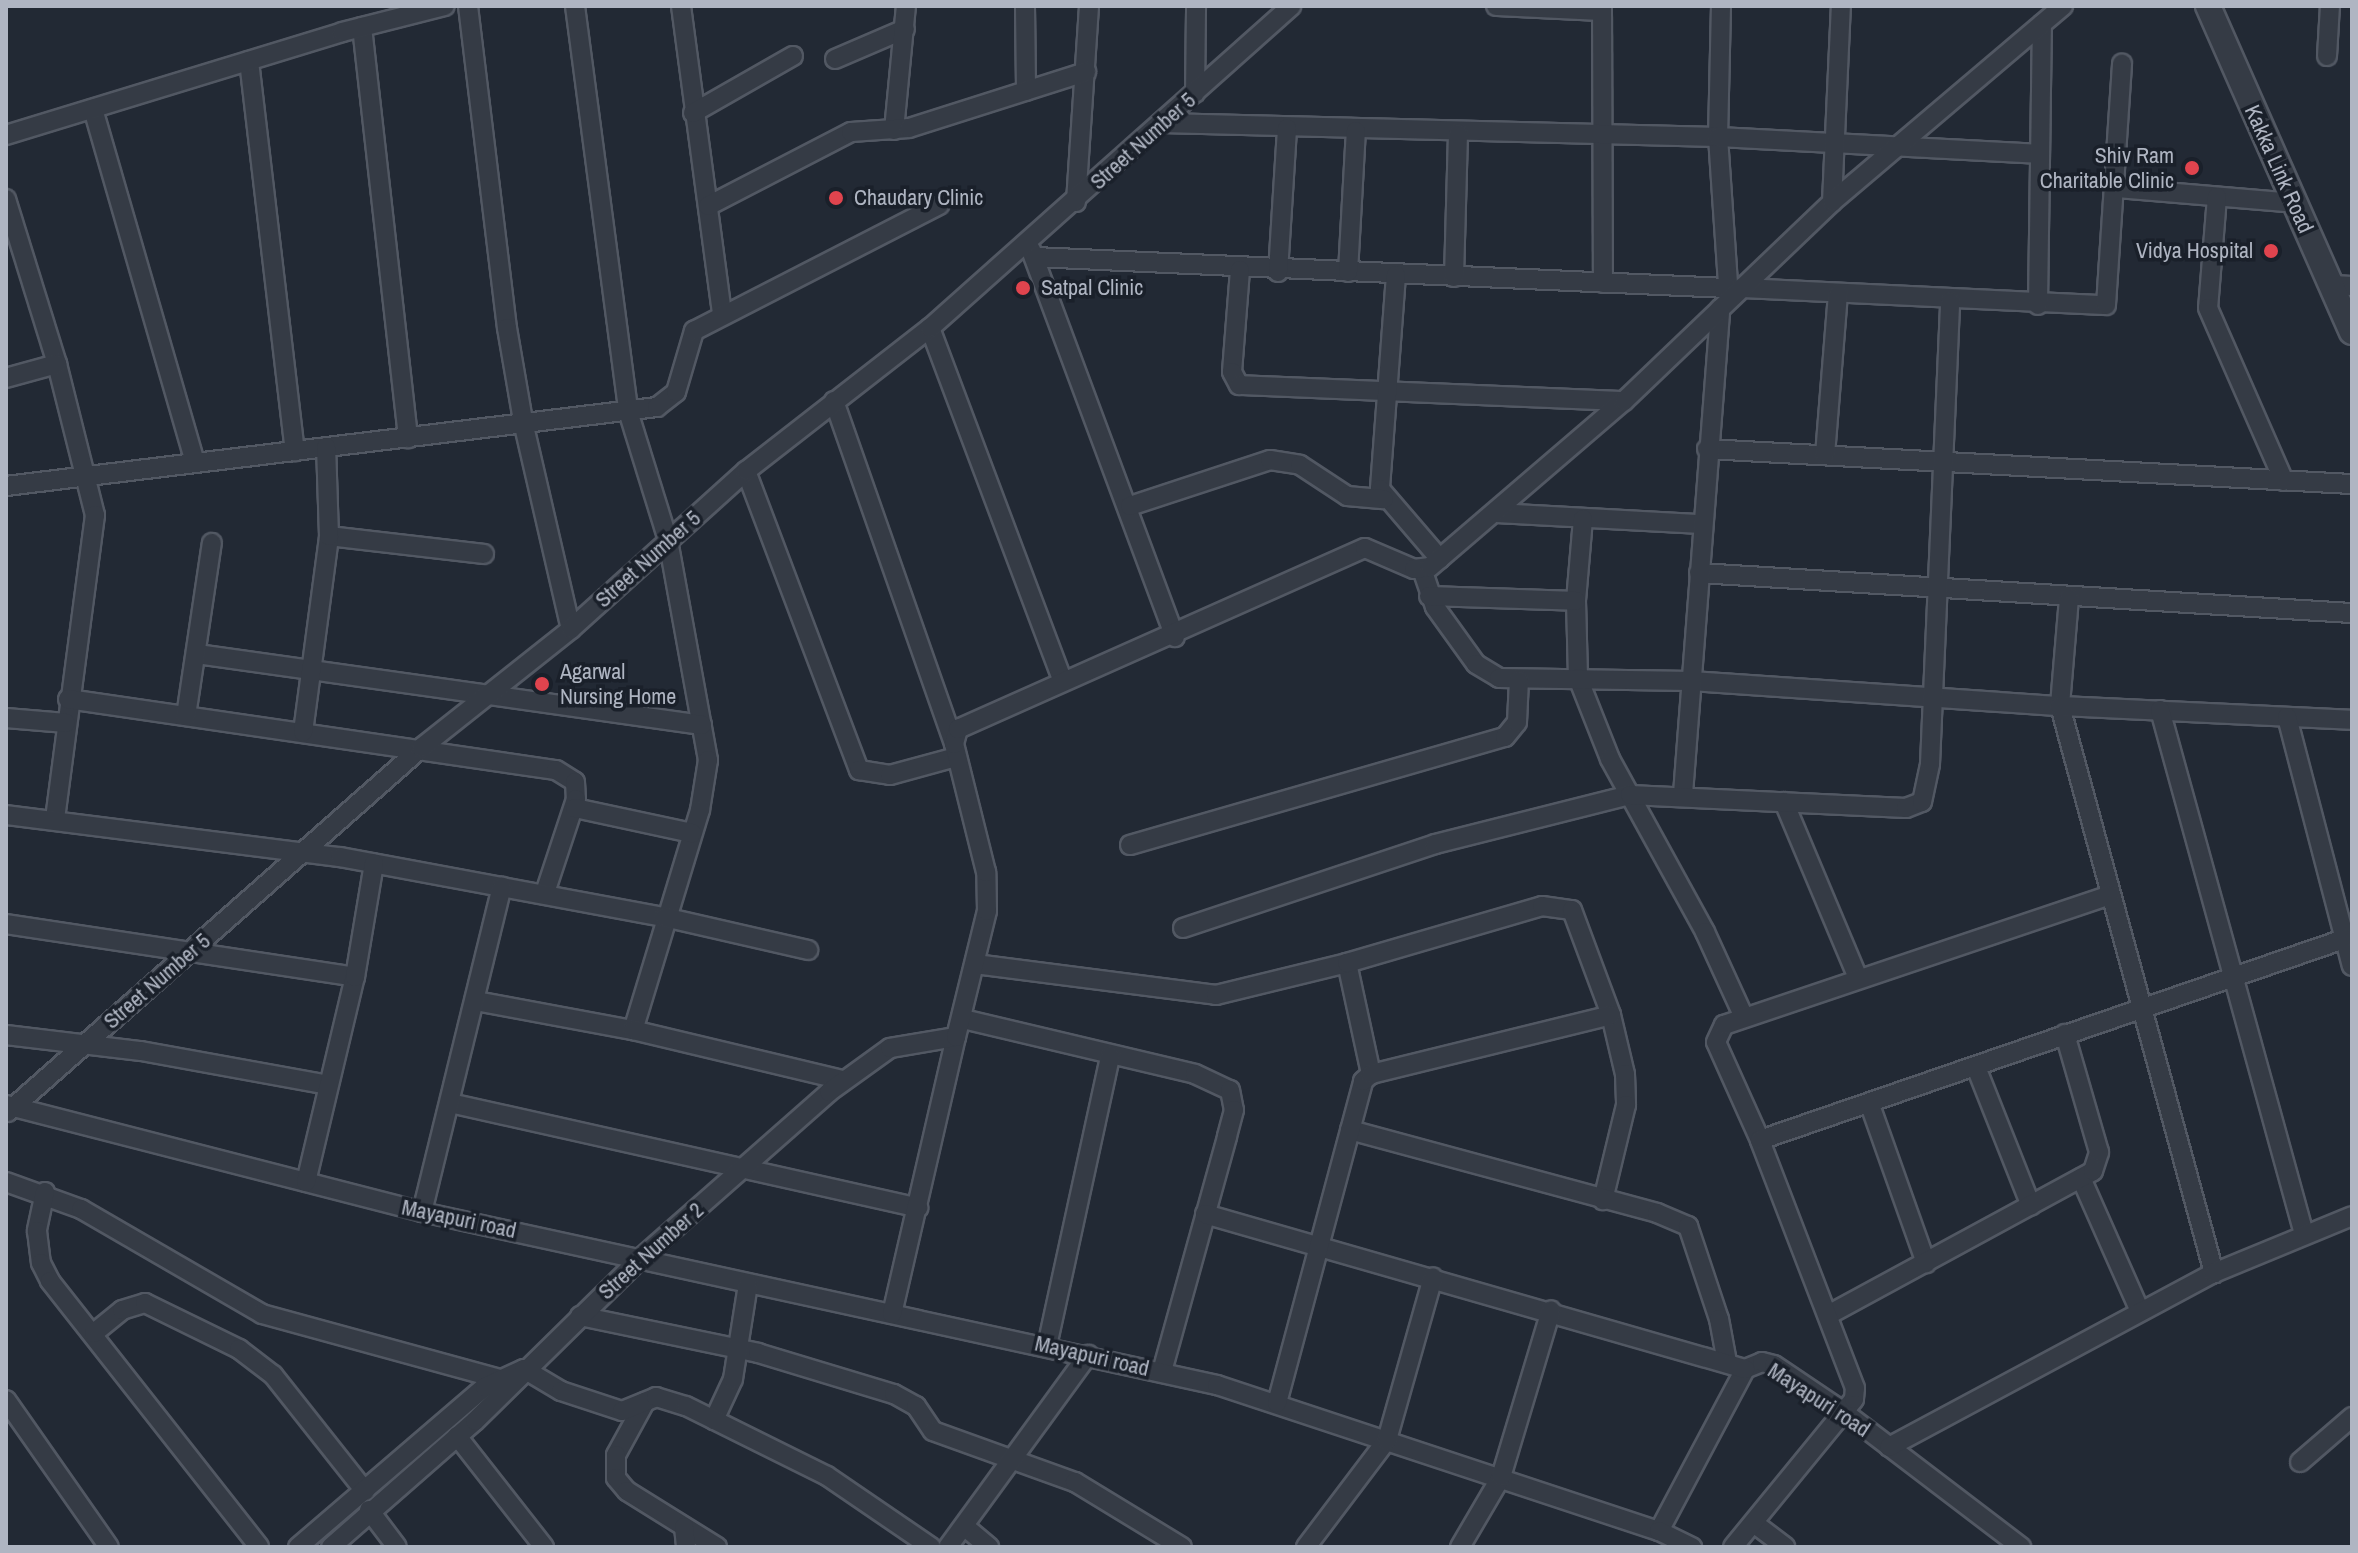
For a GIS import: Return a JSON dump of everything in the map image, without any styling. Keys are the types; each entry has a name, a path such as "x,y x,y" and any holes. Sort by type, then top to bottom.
{"street":[{"path":"6,135 362,27 445,6"},
{"path":"468,6 491,222 524,426 571,629"},
{"path":"575,6 628,411 668,540 702,725 706,781 633,1030"},
{"path":"681,6 722,314"},
{"path":"894,130 906,6"},
{"path":"1025,6 1026,91"},
{"path":"1076,202 1089,6"},
{"path":"1195,93 1196,6"},
{"name":"Street Number 5","path":"9,1109 421,748 571,629 746,471 1031,250 1076,202 1292,6"},
{"path":"1496,6 1602,9 1600,135 1603,283"},
{"path":"1683,794 1707,449 1729,296 1718,137 1721,6"},
{"path":"1832,202 1838,142 1841,6"},
{"path":"746,471 859,770 890,775 955,750 964,724 1175,637 1365,548 1422,569 1440,559 1624,401 1729,296 1832,202 2063,6"},
{"name":"Kakka Link Road","path":"2208,6 2294,203 2342,285 2352,332"},
{"path":"2327,56 2330,6"},
{"path":"2038,305 2042,24"},
{"path":"362,27 408,438"},
{"path":"835,59 905,29"},
{"path":"693,113 793,56"},
{"path":"249,61 295,451"},
{"path":"1175,637 1130,506 1031,250 1240,270 1603,283 1729,296 1838,294 2094,308 2110,300 2122,64"},
{"path":"708,206 837,137 894,130 1086,72"},
{"path":"93,109 195,462"},
{"path":"1162,123 1356,131 1718,137 1902,144 2038,154"},
{"path":"1278,272 1287,128"},
{"path":"1348,272 1356,131"},
{"path":"1454,277 1458,133"},
{"path":"2117,188 2294,203"},
{"path":"2217,197 2208,308 2284,481"},
{"path":"6,199 57,364 95,515 68,699 55,819"},
{"path":"6,486 524,426 668,403 689,338 722,314 853,252 939,205"},
{"path":"1240,270 1235,382 1387,392 1624,401"},
{"path":"1396,275 1379,473 1384,499 1440,559"},
{"path":"1825,455 1838,294"},
{"path":"1183,928 1435,844 1630,795 1683,794 1906,808 1922,802 1933,698 1940,461 1950,301"},
{"path":"930,328 1063,681"},
{"path":"6,378 57,364"},
{"path":"834,401 955,750 986,872 987,911 892,1314"},
{"path":"303,732 329,536 326,447"},
{"path":"1707,449 2352,484"},
{"path":"1130,506 1270,460 1300,465 1347,496 1384,499"},
{"path":"1496,513 1702,524"},
{"path":"1583,519 1576,601 1578,678 1630,795 1705,932 1744,1017"},
{"path":"329,536 484,554"},
{"path":"186,716 212,543"},
{"path":"1422,569 1429,596 1483,671 1519,680 1691,681 2060,706 2352,720"},
{"path":"1699,573 2352,613"},
{"path":"1429,596 1576,601"},
{"path":"2069,598 2060,706 2214,1273"},
{"path":"197,654 702,725"},
{"path":"1130,845 1505,737 1517,722 1519,680"},
{"path":"68,699 556,770 575,782 575,808 545,893"},
{"path":"2160,710 2304,1234"},
{"path":"2287,717 2352,966"},
{"path":"6,718 66,723"},
{"path":"1784,802 1858,978"},
{"path":"575,808 692,833"},
{"path":"6,815 55,819 374,864 545,893 808,950"},
{"path":"306,1182 355,977 374,864"},
{"path":"422,1212 502,887"},
{"path":"1733,1547 1844,1412 1855,1388 1830,1314 1760,1140 1716,1042 1724,1025 2111,895"},
{"path":"975,964 1216,995 1347,963 1542,906 1572,910 1579,921 1611,1015 1625,1074 1626,1105 1603,1200"},
{"path":"6,924 355,977"},
{"path":"1760,1140 1870,1105 2140,1006 2344,939"},
{"path":"1347,963 1371,1074"},
{"path":"476,1001 633,1030 843,1080"},
{"path":"1277,1403 1323,1246 1363,1081 1371,1074 1611,1015"},
{"path":"963,1019 1195,1074 1230,1090 1234,1110 1162,1372"},
{"path":"1830,1314 2093,1171 2099,1152 2065,1034"},
{"path":"6,1035 84,1044 328,1085"},
{"name":"Street Number 2","path":"331,1547 369,1510 457,1436 642,1257 843,1080 890,1048 956,1037"},
{"path":"1047,1346 1110,1056"},
{"path":"1976,1067 2031,1206"},
{"path":"450,1103 918,1208"},
{"path":"1870,1105 1926,1263"},
{"name":"Mayapuri road","path":"9,1109 422,1212 642,1257 748,1284 1162,1372 1277,1403 1659,1531 1745,1369 1753,1363 1774,1365 1844,1412 2021,1547"},
{"path":"1350,1130 1688,1226 1726,1340 1727,1362"},
{"path":"2081,1178 2140,1311"},
{"path":"6,1182 45,1192 262,1314 500,1379"},
{"path":"45,1192 37,1231 41,1263 259,1547"},
{"path":"1205,1214 1551,1310 1745,1369"},
{"path":"1889,1447 2214,1273 2352,1216"},
{"path":"1306,1547 1387,1440 1433,1277"},
{"path":"714,1420 729,1395 748,1284"},
{"path":"94,1333 122,1310 145,1303 239,1349 273,1375 365,1491"},
{"path":"1460,1547 1501,1477 1551,1310"},
{"path":"580,1316 738,1348 894,1394 916,1406 933,1431 1075,1482 1182,1547"},
{"path":"948,1547 1088,1355"},
{"path":"298,1547 500,1379 524,1369 596,1405 622,1411 645,1402 670,1400 827,1476 931,1547"},
{"path":"6,1400 109,1547"},
{"path":"645,1402 616,1455 616,1478 627,1491 717,1547"},
{"path":"2300,1462 2352,1417"},
{"path":"457,1436 544,1547"},
{"path":"369,1510 397,1547"},
{"path":"1755,1524 1785,1547"},
{"path":"964,1526 989,1547"},
{"path":"684,1527 686,1547"},
{"path":"1659,1531 1692,1547"}],"place":[{"name":"Shiv Ram Charitable Clinic","path":"2192,168"},
{"name":"Chaudary Clinic","path":"836,198"},
{"name":"Vidya Hospital","path":"2271,251"},
{"name":"Satpal Clinic","path":"1023,288"},
{"name":"Agarwal Nursing Home","path":"542,684"}]}
